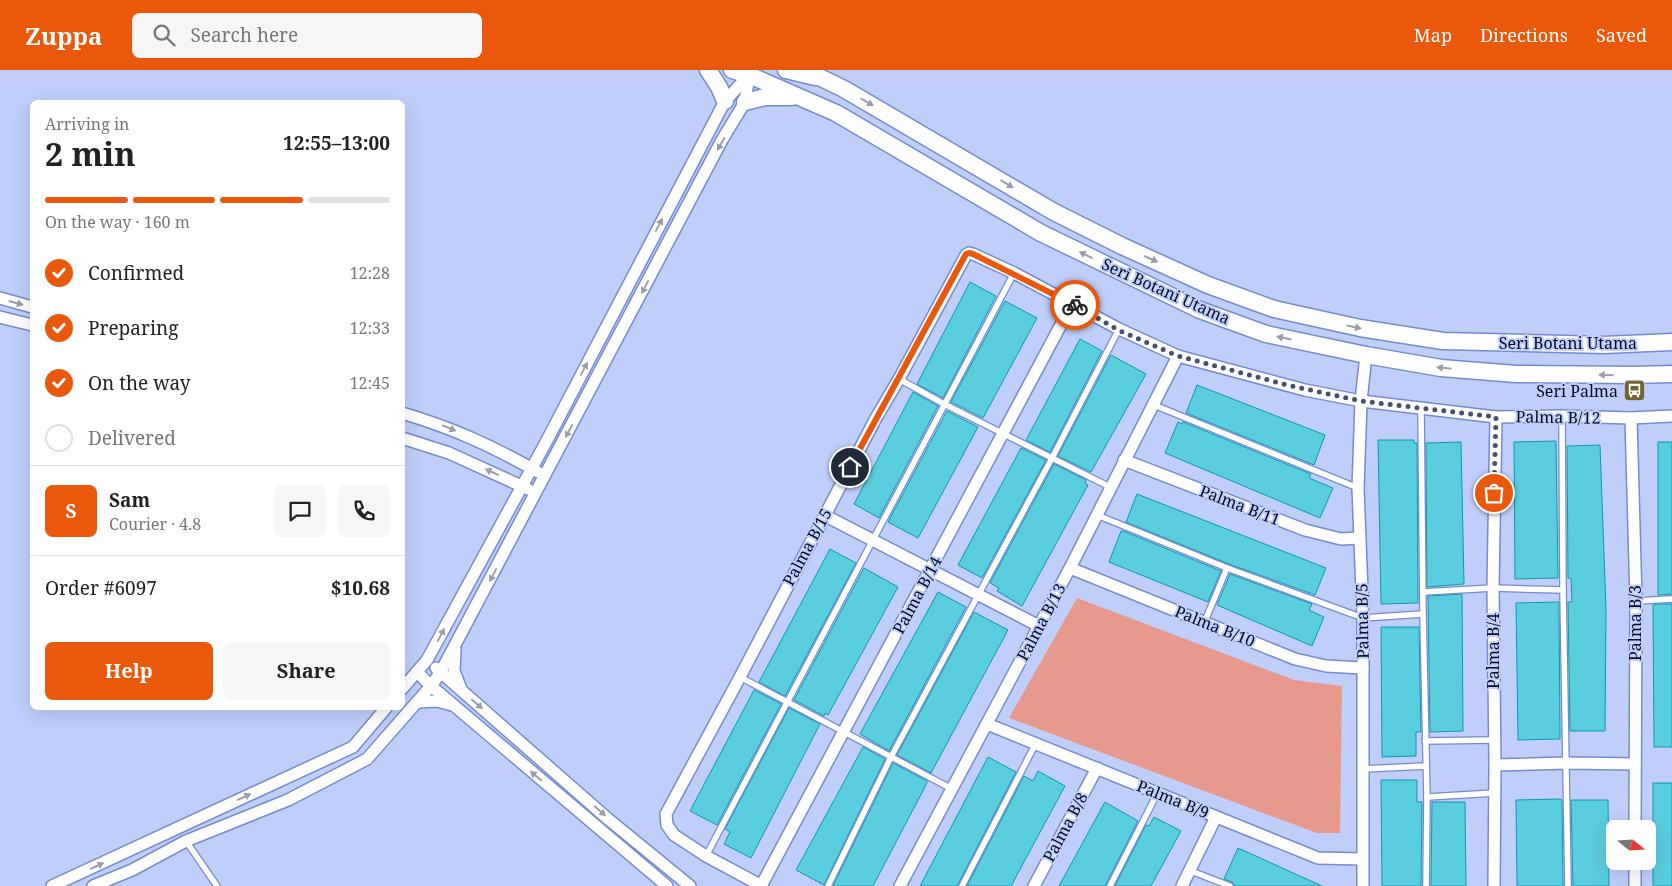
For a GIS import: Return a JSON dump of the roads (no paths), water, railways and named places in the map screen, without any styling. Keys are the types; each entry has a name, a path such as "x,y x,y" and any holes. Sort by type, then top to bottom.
{"main road":[{"path":"708,70 725,100"},
{"name":"Seri Botani Utama","path":"732,70 752,72 836,113 1041,233 1200,310 1266,334 1440,368 1516,374 1634,376 1672,374"},
{"path":"786,70 824,79"},
{"name":"Seri Botani Utama","path":"805,70 844,89 1054,212 1122,246 1208,285 1274,310 1360,328 1443,342 1604,345 1672,342"},
{"path":"745,102 765,97 802,98"}],"street":[{"path":"405,686 427,660 522,485 725,100 752,72"},
{"path":"93,886 132,870 186,841 288,800 367,758 431,686 455,645 722,140 745,102 752,72"},
{"name":"Palma B/12","path":"966,254 973,254 1072,304 1118,330 1178,356 1305,390 1361,401 1496,417 1631,418 1672,416"},
{"name":"Palma B/15","path":"706,856 674,835 667,825 666,814 824,515 966,254"},
{"path":"0,298 30,306"},
{"name":"Palma B/14","path":"762,886 1072,304"},
{"path":"0,317 30,324"},
{"name":"Palma B/5","path":"1363,886 1363,618 1358,488 1361,401 1366,355"},
{"name":"Palma B/13","path":"900,886 1070,568 1178,356"},
{"path":"405,414 439,424 480,441 545,476"},
{"name":"Palma B/4","path":"1494,886 1493,588 1496,417"},
{"name":"Palma B/3","path":"1631,418 1636,601 1635,820"},
{"path":"405,439 449,453 536,493"},
{"name":"Palma B/11","path":"1124,460 1305,530 1340,540 1359,538"},
{"path":"824,515 1038,626"},
{"name":"Palma B/10","path":"1070,568 1295,659 1326,666 1363,668"},
{"path":"455,645 454,671 461,690"},
{"path":"427,660 608,819 690,886"},
{"path":"417,672 453,705 667,886"},
{"path":"417,702 437,701 453,705"},
{"path":"52,886 66,884 353,747 384,710"},
{"name":"Palma B/9","path":"987,724 1318,858 1362,859"},
{"path":"1495,765 1635,764"},
{"name":"Palma B/8","path":"1034,886 1097,768"},
{"path":"1182,886 1216,817"},
{"path":"706,856 762,886"},
{"path":"1635,870 1635,886"}],"lane":[{"path":"706,856 1014,274"},
{"path":"828,886 891,757 1052,458 1118,330"},
{"path":"899,379 944,404 1110,488"},
{"path":"1154,405 1358,488"},
{"path":"1421,407 1427,797 1426,886"},
{"path":"1562,416 1568,886"},
{"path":"1097,515 1227,568 1363,618 1423,614"},
{"path":"1205,622 1227,568"},
{"path":"1423,592 1493,588 1563,590"},
{"path":"1636,601 1672,599"},
{"path":"740,677 952,789"},
{"path":"1425,741 1494,740"},
{"path":"962,886 1036,743"},
{"path":"1363,769 1426,766"},
{"path":"1110,886 1158,792"},
{"path":"1427,797 1495,793"},
{"path":"186,841 217,886"},
{"path":"1191,871 1230,886"}],"place":[{"name":"Seri Palma","path":"1634,391"}]}
